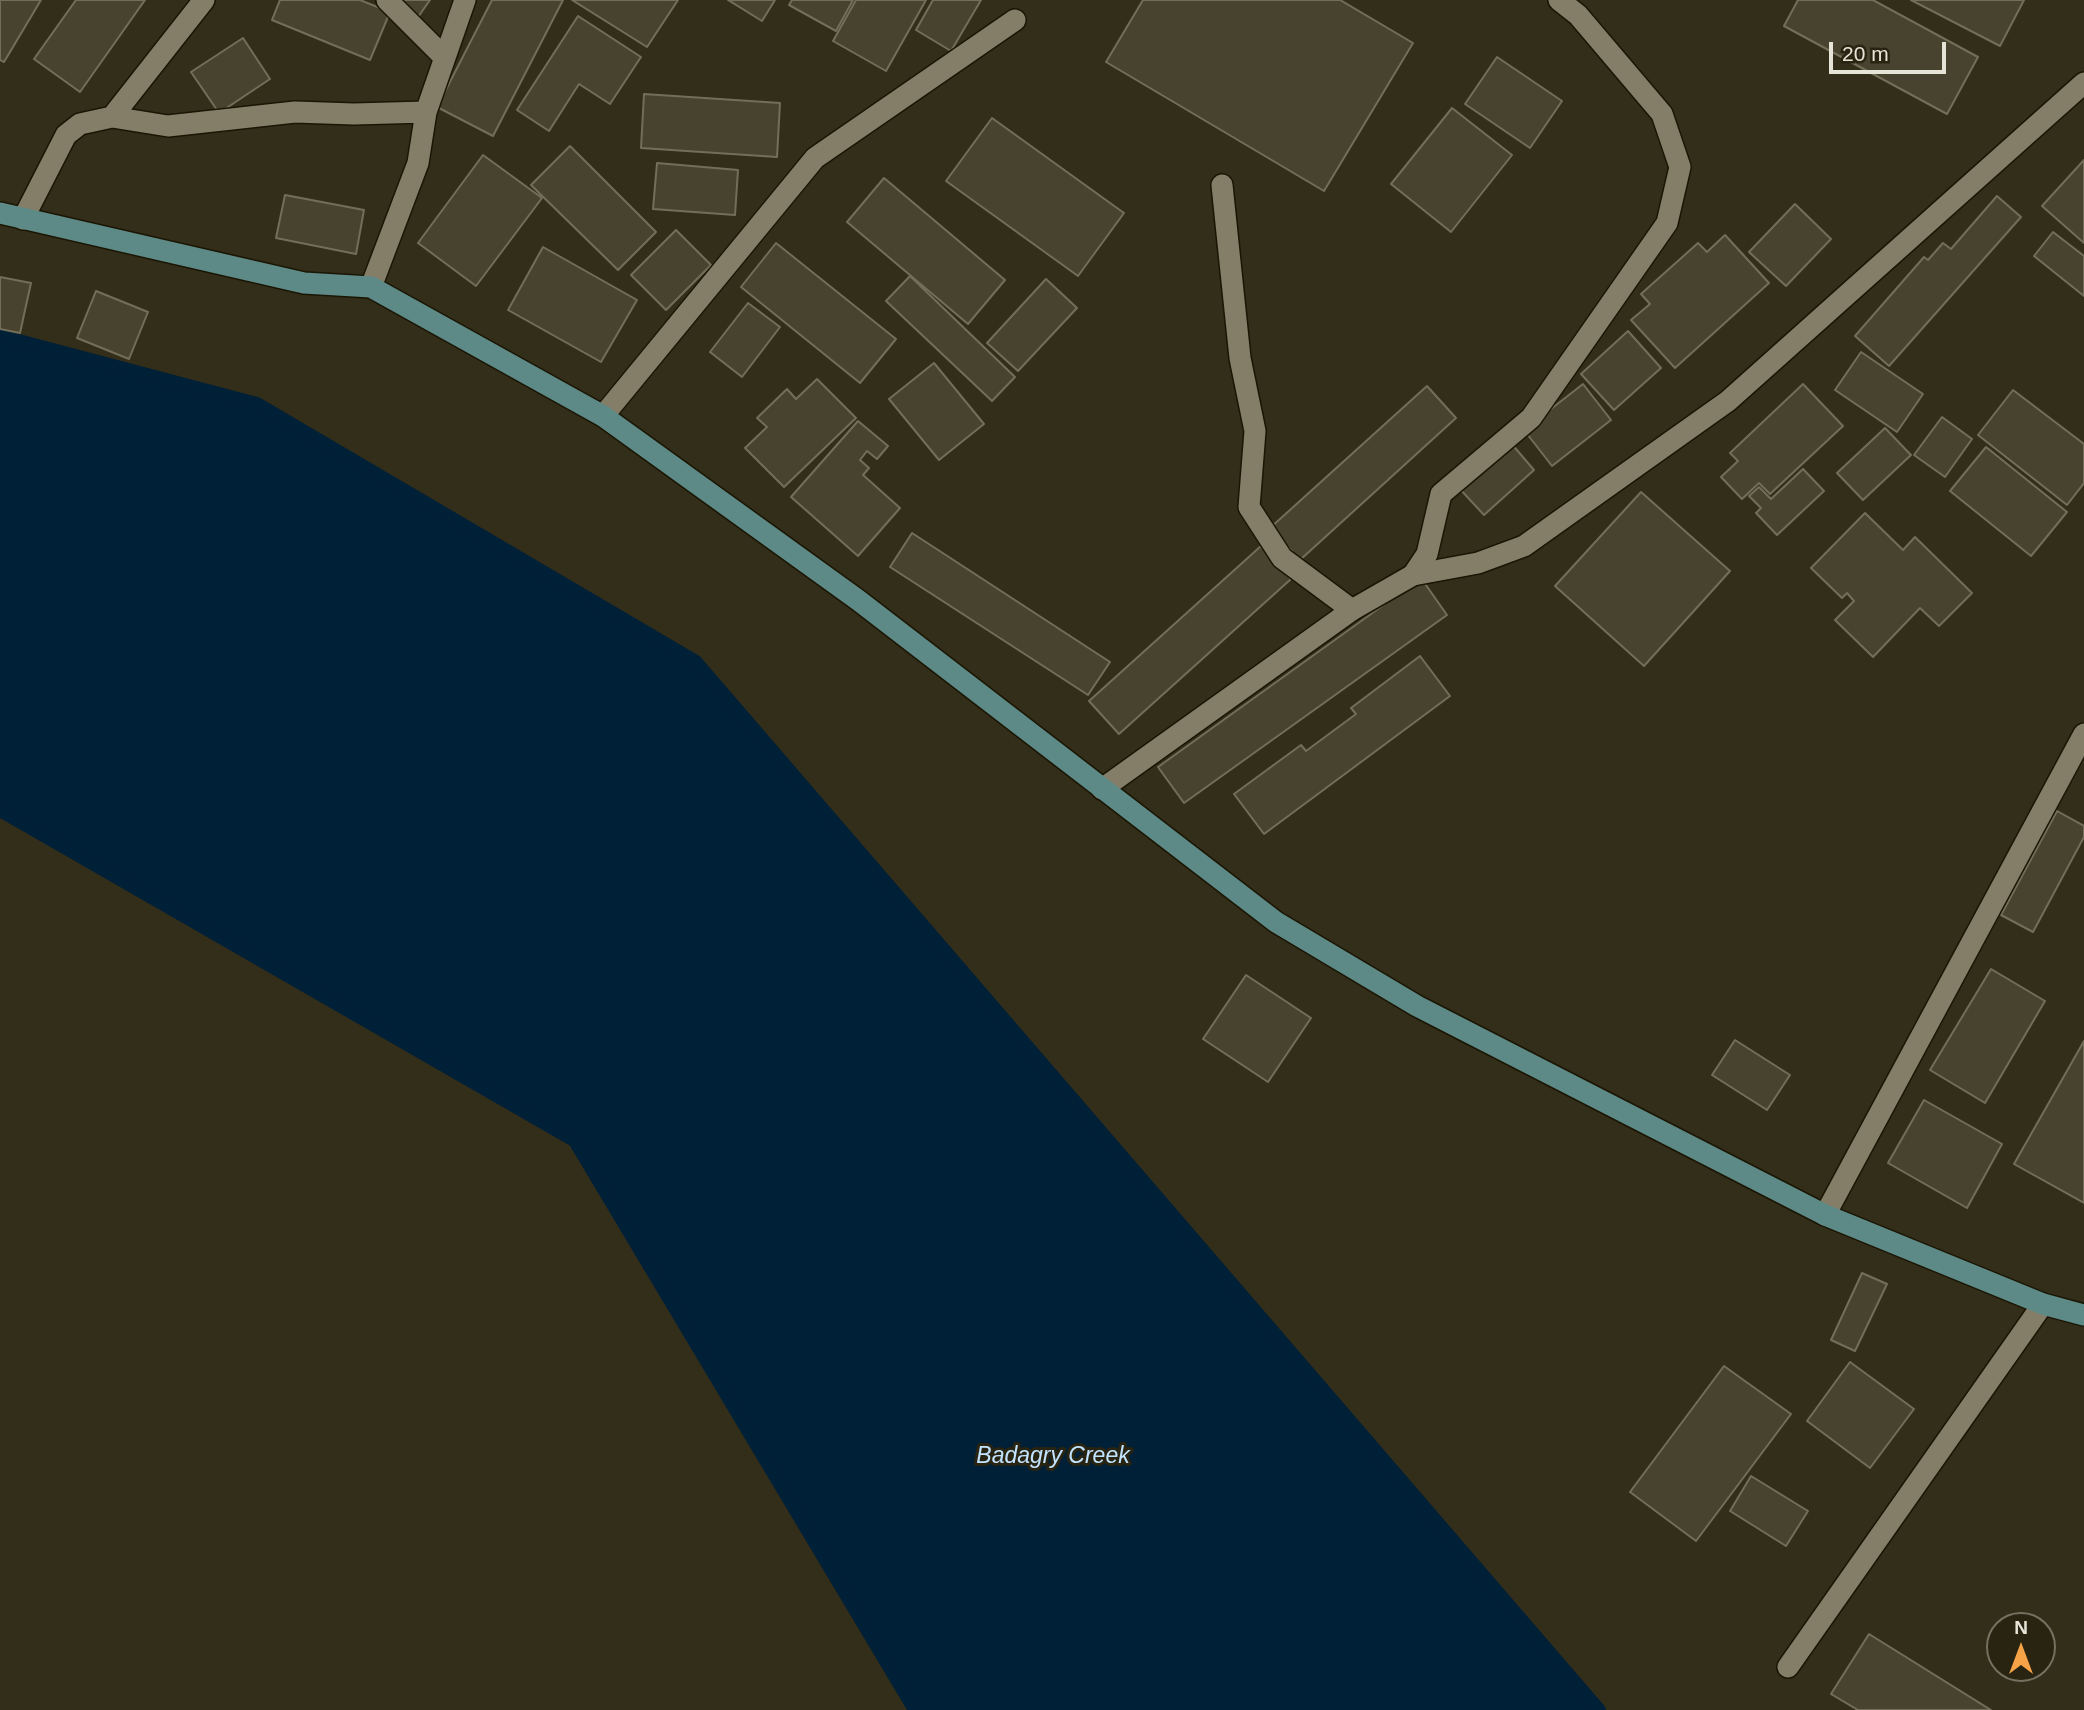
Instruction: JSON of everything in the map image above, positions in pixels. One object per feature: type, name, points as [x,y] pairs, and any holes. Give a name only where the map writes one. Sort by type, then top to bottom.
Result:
[{"type":"street","points":[[112,117],[204,0]]},
{"type":"street","points":[[387,0],[444,57]]},
{"type":"street","points":[[371,287],[418,163],[426,112],[465,0]]},
{"type":"street","points":[[1413,575],[1427,554],[1441,494],[1531,418],[1667,223],[1680,167],[1662,114],[1578,15],[1559,0]]},
{"type":"street","points":[[603,416],[815,158],[1015,20]]},
{"type":"street","points":[[1102,789],[1352,610],[1413,575],[1478,563],[1524,546],[1728,401],[2084,83]]},
{"type":"street","points":[[23,219],[66,135],[80,124],[112,117],[168,126],[295,112],[426,112]]},
{"type":"street","points":[[1222,185],[1240,358],[1255,431],[1250,507],[1282,558],[1352,610]]},
{"type":"street","points":[[0,214],[304,283],[371,287],[603,416],[858,600],[1276,922],[1417,1006],[1825,1215],[2043,1304],[2084,1315]]},
{"type":"street","points":[[1825,1215],[2084,734]]},
{"type":"street","points":[[1788,1667],[2043,1304]]},
{"type":"water","name":"Badagry Creek","points":[[0,335],[257,403],[696,661],[1600,1710],[914,1710],[574,1141],[0,811]]},
{"type":"building","points":[[0,0],[41,0],[4,62],[0,60]]},
{"type":"building","points":[[76,0],[145,0],[80,92],[34,59]]},
{"type":"building","points":[[280,0],[360,0],[390,12],[370,60],[272,20]]},
{"type":"building","points":[[392,0],[430,0],[416,20]]},
{"type":"building","points":[[492,0],[563,0],[493,136],[437,107]]},
{"type":"building","points":[[572,0],[678,0],[647,47]]},
{"type":"building","points":[[728,0],[775,0],[762,21]]},
{"type":"building","points":[[792,0],[853,0],[836,31],[789,5]]},
{"type":"building","points":[[856,0],[926,0],[886,71],[833,41]]},
{"type":"building","points":[[933,0],[981,0],[951,51],[916,30]]},
{"type":"building","points":[[1143,0],[1340,0],[1413,43],[1324,191],[1106,62]]},
{"type":"building","points":[[1798,0],[1873,0],[1978,57],[1947,114],[1784,26]]},
{"type":"building","points":[[1911,0],[2024,0],[2000,46]]},
{"type":"building","points":[[578,16],[641,57],[610,104],[579,84],[549,131],[517,110]]},
{"type":"building","points":[[243,38],[270,79],[219,113],[191,72]]},
{"type":"building","points":[[1497,57],[1562,101],[1530,148],[1465,104]]},
{"type":"building","points":[[644,94],[780,103],[777,157],[641,148]]},
{"type":"building","points":[[1452,108],[1512,155],[1451,232],[1391,184]]},
{"type":"building","points":[[992,118],[1124,213],[1078,276],[946,181]]},
{"type":"building","points":[[570,146],[656,232],[618,270],[531,185]]},
{"type":"building","points":[[483,155],[542,198],[476,286],[418,243]]},
{"type":"building","points":[[2084,160],[2084,243],[2042,206]]},
{"type":"building","points":[[657,163],[738,170],[735,215],[653,209]]},
{"type":"building","points":[[884,178],[1005,280],[968,324],[847,222]]},
{"type":"building","points":[[285,195],[364,210],[356,254],[276,238]]},
{"type":"building","points":[[1997,196],[2021,217],[1889,366],[1855,336],[1924,257],[1928,260],[1943,243],[1951,249]]},
{"type":"building","points":[[1795,204],[1831,239],[1786,286],[1749,252]]},
{"type":"building","points":[[676,230],[711,265],[666,310],[631,275]]},
{"type":"building","points":[[2053,232],[2084,256],[2084,296],[2034,256]]},
{"type":"building","points":[[1725,235],[1769,283],[1675,368],[1631,320],[1650,304],[1641,294],[1698,243],[1707,252]]},
{"type":"building","points":[[776,243],[896,339],[860,383],[741,287]]},
{"type":"building","points":[[543,247],[637,300],[601,362],[508,310]]},
{"type":"building","points":[[910,276],[1015,377],[992,401],[886,301]]},
{"type":"building","points":[[0,277],[31,283],[20,333],[0,329]]},
{"type":"building","points":[[1046,279],[1077,308],[1018,371],[987,343]]},
{"type":"building","points":[[96,291],[148,312],[129,359],[77,338]]},
{"type":"building","points":[[748,303],[780,327],[742,377],[710,352]]},
{"type":"building","points":[[1628,331],[1661,368],[1614,410],[1581,374]]},
{"type":"building","points":[[1861,352],[1923,394],[1897,432],[1835,390]]},
{"type":"building","points":[[934,363],[984,424],[939,460],[889,399]]},
{"type":"building","points":[[817,379],[856,418],[784,487],[745,448],[767,427],[757,418],[787,389],[796,399]]},
{"type":"building","points":[[1583,384],[1611,420],[1552,466],[1524,430]]},
{"type":"building","points":[[1803,384],[1843,426],[1770,494],[1759,483],[1742,499],[1721,477],[1738,461],[1730,453]]},
{"type":"building","points":[[1427,386],[1456,418],[1300,560],[1270,528]]},
{"type":"building","points":[[2013,390],[2084,444],[2084,483],[2067,505],[1978,435]]},
{"type":"building","points":[[1942,417],[1972,439],[1945,477],[1914,455]]},
{"type":"building","points":[[858,421],[888,446],[877,459],[867,451],[860,460],[869,468],[863,475],[900,508],[858,556],[791,497]]},
{"type":"building","points":[[1885,428],[1911,455],[1863,500],[1837,473]]},
{"type":"building","points":[[1510,442],[1534,470],[1484,515],[1459,488]]},
{"type":"building","points":[[1986,447],[2067,512],[2031,556],[1950,491]]},
{"type":"building","points":[[1803,469],[1824,491],[1777,535],[1756,513],[1761,508],[1749,496],[1759,487],[1771,499]]},
{"type":"building","points":[[1641,492],[1730,571],[1644,666],[1555,586]]},
{"type":"building","points":[[1865,513],[1903,550],[1915,537],[1972,593],[1939,626],[1920,608],[1873,657],[1835,620],[1854,601],[1847,593],[1842,598],[1811,568]]},
{"type":"building","points":[[912,533],[1110,662],[1088,695],[890,567]]},
{"type":"building","points":[[1261,546],[1291,579],[1119,734],[1089,701]]},
{"type":"building","points":[[1421,578],[1447,615],[1184,803],[1158,767]]},
{"type":"building","points":[[1420,656],[1450,696],[1264,834],[1234,794],[1301,745],[1306,751],[1356,714],[1351,708]]},
{"type":"building","points":[[2057,811],[2084,826],[2084,837],[2033,932],[2001,915]]},
{"type":"building","points":[[1991,969],[2045,1001],[1985,1103],[1930,1070]]},
{"type":"building","points":[[1246,975],[1311,1018],[1268,1082],[1203,1039]]},
{"type":"building","points":[[1735,1040],[1790,1075],[1767,1110],[1712,1075]]},
{"type":"building","points":[[2084,1041],[2084,1203],[2014,1164]]},
{"type":"building","points":[[1924,1100],[2002,1144],[1967,1208],[1888,1163]]},
{"type":"building","points":[[1862,1273],[1887,1284],[1855,1351],[1831,1340]]},
{"type":"building","points":[[1850,1362],[1914,1409],[1870,1468],[1807,1421]]},
{"type":"building","points":[[1724,1366],[1791,1414],[1696,1541],[1630,1492]]},
{"type":"building","points":[[1751,1476],[1808,1511],[1786,1546],[1730,1511]]},
{"type":"building","points":[[1869,1634],[1991,1710],[1858,1710],[1831,1694]]},
{"type":"waterway","points":[[0,335],[257,403],[696,661],[1600,1710]]},
{"type":"waterway","points":[[0,811],[574,1141],[914,1710]]}]
